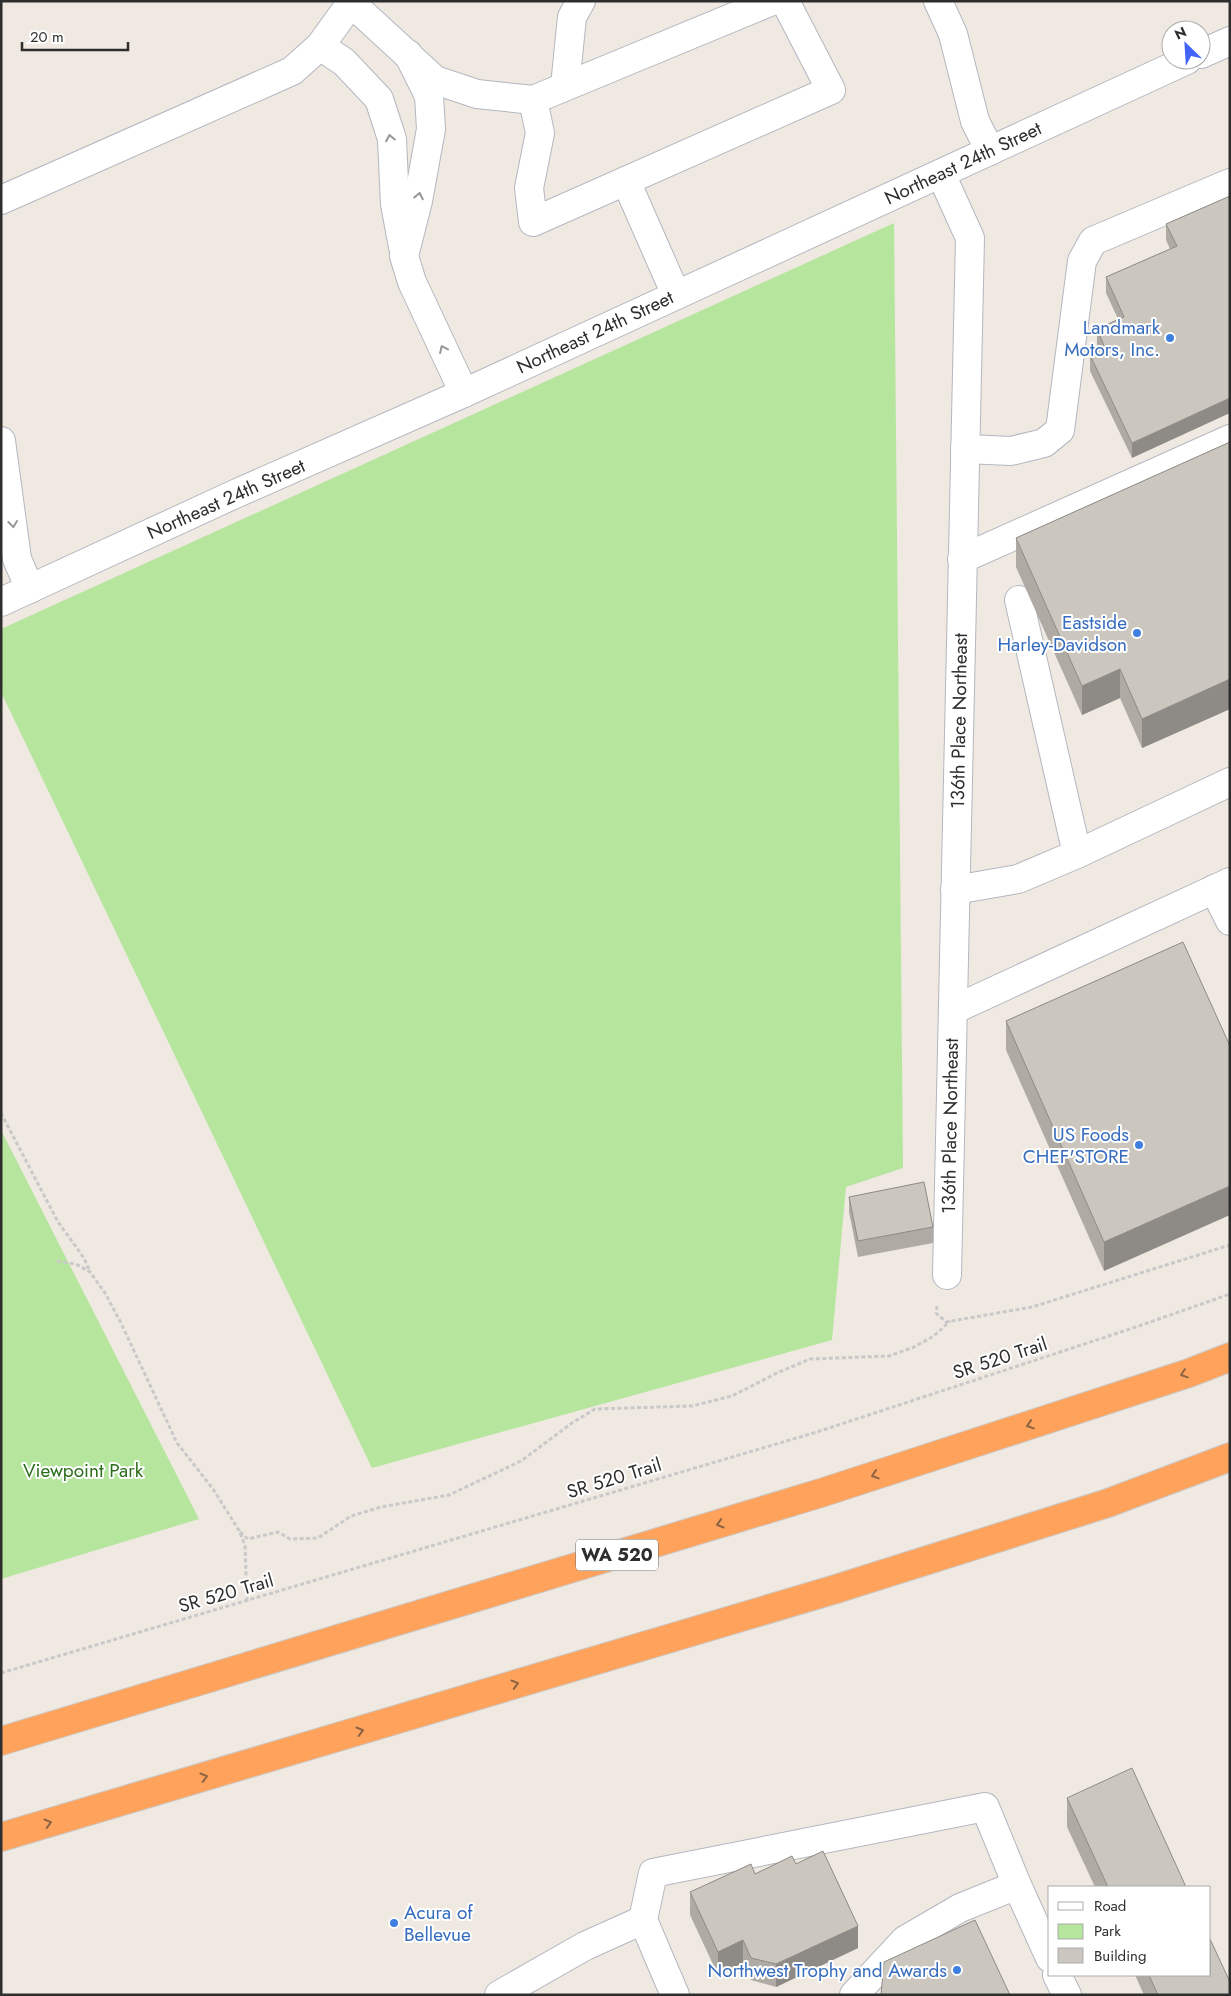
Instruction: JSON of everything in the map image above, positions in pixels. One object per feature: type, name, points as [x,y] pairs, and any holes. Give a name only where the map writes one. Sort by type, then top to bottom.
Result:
[{"type":"highway","name":"WA 520","points":[[1,1741],[824,1492],[1189,1373],[1230,1357]]},
{"type":"highway","points":[[1,1837],[836,1590],[1108,1503],[1230,1457]]},
{"type":"street","points":[[565,86],[572,18],[581,1]]},
{"type":"street","points":[[1,200],[292,71],[320,46],[350,2],[435,80],[477,94],[533,100],[772,1]]},
{"type":"street","points":[[533,100],[540,133],[529,188],[533,222],[831,90],[785,1]]},
{"type":"street","points":[[938,1],[953,34],[975,121],[990,151]]},
{"type":"street","points":[[1211,50],[1230,41]]},
{"type":"street","points":[[320,46],[344,62],[379,99],[392,139],[395,204],[404,256],[412,282],[464,393]]},
{"type":"street","points":[[404,256],[418,201],[431,129],[429,96],[408,54]]},
{"type":"street","name":"Northeast 24th Street","points":[[1,602],[235,494],[464,393],[1165,70]]},
{"type":"street","points":[[431,129],[453,101],[477,94]]},
{"type":"street","name":"136th Place Northeast","points":[[941,174],[970,238],[947,1274]]},
{"type":"street","points":[[626,181],[676,295]]},
{"type":"street","points":[[965,449],[1011,451],[1044,443],[1060,430],[1082,261],[1093,241],[1230,184]]},
{"type":"street","points":[[962,559],[1230,439]]},
{"type":"street","points":[[1,441],[17,559],[30,589]]},
{"type":"street","points":[[1019,600],[1078,854]]},
{"type":"street","points":[[955,890],[1018,879],[1078,854],[1230,782]]},
{"type":"street","points":[[953,1010],[1222,885],[1230,921]]},
{"type":"street","points":[[675,1995],[643,1920],[653,1873],[985,1807],[1048,1954]]},
{"type":"street","points":[[854,1995],[905,1940],[960,1908],[1017,1885]]},
{"type":"street","points":[[513,1992],[585,1946],[643,1920]]},
{"type":"street","points":[[1058,1976],[1066,1995]]},
{"type":"path","points":[[1,1113],[58,1222],[84,1258],[90,1272],[105,1293],[177,1443],[213,1489],[240,1532],[245,1546],[247,1601]]},
{"type":"path","points":[[947,1274],[938,1292],[936,1313],[946,1322],[1032,1307],[1230,1245]]},
{"type":"path","points":[[56,1261],[76,1264],[90,1272]]},
{"type":"path","name":"SR 520 Trail","points":[[1,1673],[817,1432],[1136,1328],[1230,1294]]},
{"type":"path","points":[[240,1532],[248,1539],[278,1532],[290,1539],[318,1538],[351,1516],[381,1507],[449,1495],[521,1461],[572,1423],[595,1409],[692,1406],[732,1396],[779,1372],[810,1359],[889,1356],[914,1347],[934,1336],[950,1321]]},
{"type":"green space","points":[[894,223],[903,1168],[846,1187],[832,1340],[372,1468],[1,692],[1,629]]},
{"type":"green space","name":"Viewpoint Park","points":[[1,1130],[199,1519],[1,1579]]},
{"type":"building","name":"Landmark Motors, Inc.","points":[[1230,196],[1230,398],[1132,443],[1090,355],[1105,348],[1097,329],[1124,317],[1106,277],[1177,246],[1166,224]]},
{"type":"building","name":"Eastside Harley-Davidson","points":[[1230,442],[1230,679],[1142,719],[1120,669],[1082,686],[1016,538]]},
{"type":"building","name":"US Foods CHEF'STORE","points":[[1183,942],[1230,1046],[1230,1186],[1104,1242],[1006,1021]]},
{"type":"building","points":[[924,1182],[933,1227],[858,1241],[849,1197]]},
{"type":"building","points":[[1132,1768],[1186,1886],[1108,1886],[1067,1798]]},
{"type":"building","points":[[823,1851],[858,1926],[776,1964],[751,1958],[743,1940],[718,1952],[690,1892],[751,1864],[755,1874],[792,1856],[796,1864]]},
{"type":"building","points":[[975,1920],[1010,1995],[881,1995],[884,1962]]},
{"type":"building","points":[[1211,1941],[1230,1982],[1230,1995],[1158,1995],[1149,1976],[1211,1976]]},
{"type":"place","name":"Landmark Motors, Inc.","points":[[1170,338]]},
{"type":"place","name":"Eastside Harley-Davidson","points":[[1137,633]]},
{"type":"place","name":"US Foods CHEF'STORE","points":[[1139,1145]]},
{"type":"place","name":"Acura of Bellevue","points":[[394,1923]]},
{"type":"place","name":"Northwest Trophy and Awards","points":[[957,1970]]}]
